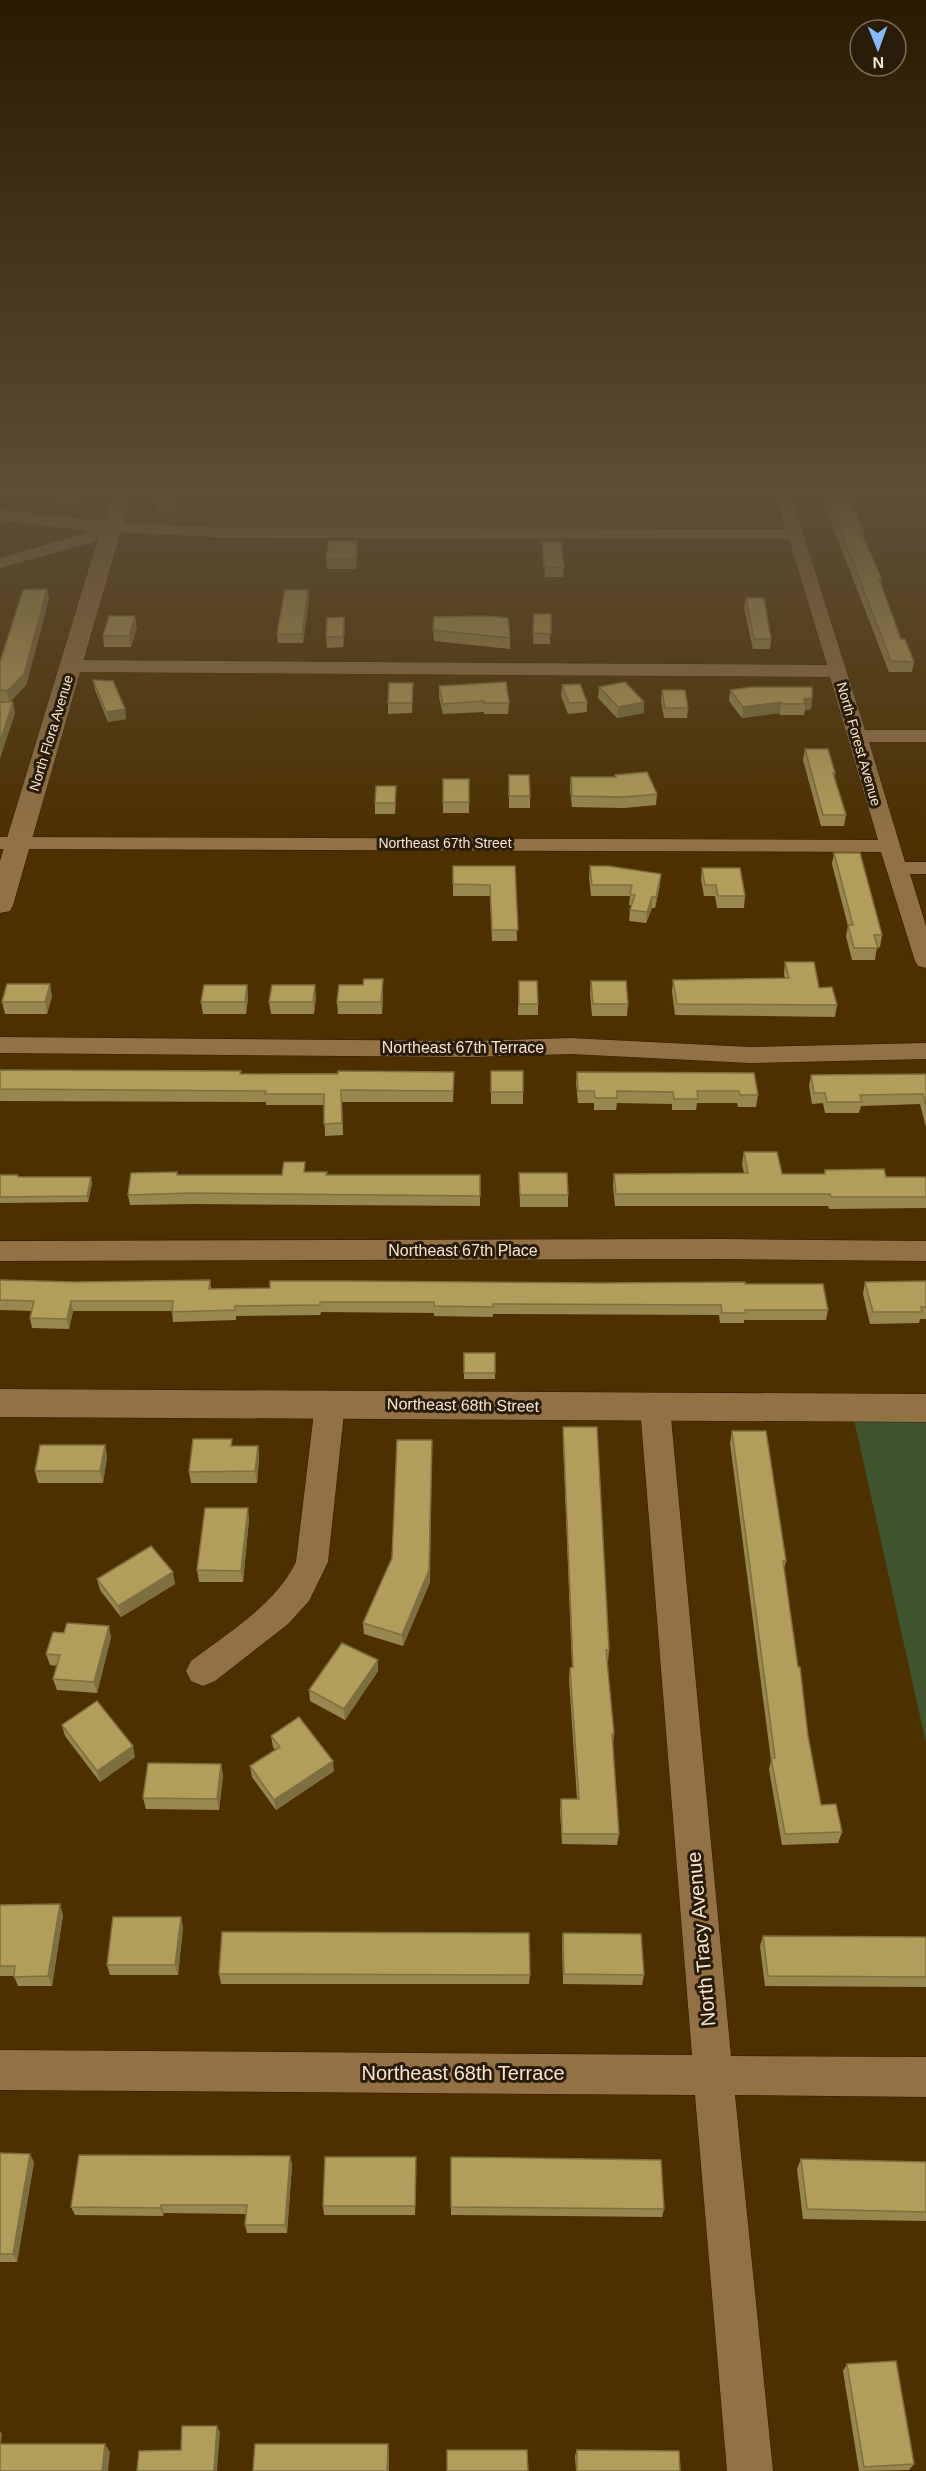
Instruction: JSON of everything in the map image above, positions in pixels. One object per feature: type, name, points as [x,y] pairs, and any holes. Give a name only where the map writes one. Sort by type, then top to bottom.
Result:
[{"type":"street","name":"North Flora Avenue","points":[[0,905],[9,843],[71,666],[88,607]]},
{"type":"street","name":"North Forest Avenue","points":[[818,607],[889,846],[926,961]]},
{"type":"street","points":[[71,666],[838,671]]},
{"type":"street","points":[[857,736],[926,736]]},
{"type":"street","name":"Northeast 67th Street","points":[[9,843],[889,846]]},
{"type":"street","points":[[896,868],[926,868]]},
{"type":"street","name":"Northeast 67th Terrace","points":[[0,1045],[472,1049],[570,1046],[750,1055],[926,1051]]},
{"type":"street","name":"Northeast 67th Place","points":[[0,1251],[926,1251]]},
{"type":"street","name":"Northeast 68th Street","points":[[0,1403],[926,1408]]},
{"type":"street","points":[[203,1671],[276,1614],[298,1591],[308,1572],[312,1562],[330,1404]]},
{"type":"street","name":"North Tracy Avenue","points":[[656,1407],[713,2075],[750,2471]]},
{"type":"street","name":"Northeast 68th Terrace","points":[[0,2070],[926,2077]]},
{"type":"green space","points":[[926,1419],[926,1743],[854,1420]]},
{"type":"building","points":[[17,607],[42,607],[24,674],[7,691],[0,690],[0,662]]},
{"type":"building","points":[[282,607],[306,607],[302,634],[277,634]]},
{"type":"building","points":[[748,607],[766,607],[771,639],[754,639]]},
{"type":"building","points":[[870,607],[889,607],[901,639],[905,639],[914,662],[891,661]]},
{"type":"building","points":[[534,614],[551,614],[551,634],[533,633]]},
{"type":"building","points":[[109,616],[135,616],[129,636],[103,636]]},
{"type":"building","points":[[344,617],[343,637],[326,637],[327,618]]},
{"type":"building","points":[[434,617],[508,618],[510,638],[433,630]]},
{"type":"building","points":[[93,680],[113,681],[125,709],[106,712]]},
{"type":"building","points":[[506,682],[509,703],[484,703],[484,701],[443,704],[439,686]]},
{"type":"building","points":[[625,682],[644,702],[618,707],[599,687]]},
{"type":"building","points":[[389,683],[413,683],[412,703],[388,703]]},
{"type":"building","points":[[580,684],[587,702],[569,703],[562,685]]},
{"type":"building","points":[[752,687],[812,687],[812,698],[804,699],[805,704],[782,704],[781,702],[743,707],[730,690]]},
{"type":"building","points":[[662,690],[685,690],[688,708],[665,708]]},
{"type":"building","points":[[0,702],[13,702],[0,741]]},
{"type":"building","points":[[805,749],[828,749],[846,815],[823,815]]},
{"type":"building","points":[[647,772],[657,794],[624,797],[572,796],[571,777],[616,777],[615,775]]},
{"type":"building","points":[[509,775],[529,775],[530,796],[509,796]]},
{"type":"building","points":[[443,779],[469,779],[469,802],[443,802]]},
{"type":"building","points":[[376,786],[396,786],[395,803],[375,803]]},
{"type":"building","points":[[834,853],[860,853],[882,935],[874,935],[878,948],[854,948],[848,925],[853,925]]},
{"type":"building","points":[[453,866],[515,866],[518,930],[492,930],[490,885],[453,884]]},
{"type":"building","points":[[590,866],[608,866],[661,874],[656,897],[652,897],[647,912],[630,910],[635,895],[630,894],[632,885],[592,885]]},
{"type":"building","points":[[702,868],[740,868],[745,896],[718,896],[716,885],[705,885]]},
{"type":"building","points":[[785,962],[814,962],[819,988],[832,987],[837,1005],[677,1004],[673,980],[789,978]]},
{"type":"building","points":[[364,979],[383,979],[381,1002],[337,1002],[339,985],[363,985]]},
{"type":"building","points":[[519,981],[537,981],[538,1004],[519,1004]]},
{"type":"building","points":[[591,981],[626,981],[628,1004],[593,1004]]},
{"type":"building","points":[[7,984],[50,984],[45,1002],[2,1002]]},
{"type":"building","points":[[204,985],[247,985],[245,1002],[201,1002]]},
{"type":"building","points":[[272,985],[315,985],[313,1002],[269,1002]]},
{"type":"building","points":[[0,1070],[241,1071],[240,1074],[338,1074],[338,1071],[454,1072],[453,1091],[341,1090],[342,1123],[324,1124],[324,1094],[265,1094],[266,1091],[0,1089]]},
{"type":"building","points":[[491,1071],[523,1071],[523,1092],[491,1092]]},
{"type":"building","points":[[577,1072],[754,1073],[758,1095],[740,1095],[739,1091],[697,1091],[698,1099],[674,1099],[673,1092],[617,1091],[617,1098],[595,1098],[594,1091],[578,1091]]},
{"type":"building","points":[[926,1074],[926,1106],[923,1094],[860,1095],[862,1102],[827,1102],[825,1093],[814,1093],[811,1075]]},
{"type":"building","points":[[744,1152],[777,1152],[782,1174],[825,1174],[825,1170],[884,1169],[886,1177],[926,1177],[926,1197],[831,1197],[830,1194],[616,1194],[614,1174],[748,1173]]},
{"type":"building","points":[[284,1162],[305,1162],[304,1172],[327,1172],[326,1175],[480,1175],[480,1196],[191,1193],[128,1195],[131,1173],[282,1175]]},
{"type":"building","points":[[519,1173],[567,1173],[568,1195],[520,1195]]},
{"type":"building","points":[[0,1175],[91,1177],[87,1196],[0,1197]]},
{"type":"building","points":[[0,1280],[76,1282],[210,1280],[209,1289],[270,1288],[270,1281],[823,1284],[828,1310],[745,1310],[746,1313],[722,1313],[721,1305],[493,1304],[493,1307],[434,1306],[434,1302],[320,1302],[320,1305],[235,1306],[235,1310],[172,1312],[173,1301],[71,1301],[67,1319],[30,1318],[34,1301],[0,1300]]},
{"type":"building","points":[[926,1281],[926,1307],[921,1307],[922,1312],[873,1312],[865,1282]]},
{"type":"building","points":[[464,1353],[495,1353],[495,1373],[464,1373]]},
{"type":"building","points":[[563,1427],[597,1427],[609,1650],[606,1650],[614,1734],[612,1734],[619,1834],[562,1834],[561,1799],[579,1799],[570,1668],[573,1667]]},
{"type":"building","points":[[732,1431],[766,1431],[786,1561],[783,1561],[798,1667],[800,1667],[808,1736],[821,1805],[836,1804],[842,1832],[785,1834],[771,1758],[775,1758]]},
{"type":"building","points":[[193,1439],[232,1439],[231,1446],[258,1446],[255,1471],[189,1472]]},
{"type":"building","points":[[397,1440],[432,1440],[429,1570],[402,1635],[363,1623],[392,1558]]},
{"type":"building","points":[[40,1445],[105,1445],[100,1471],[35,1471]]},
{"type":"building","points":[[205,1508],[248,1508],[241,1571],[197,1570]]},
{"type":"building","points":[[151,1546],[173,1572],[118,1606],[97,1579]]},
{"type":"building","points":[[67,1623],[109,1626],[94,1682],[53,1679],[60,1655],[46,1654],[53,1632],[64,1633]]},
{"type":"building","points":[[342,1643],[378,1660],[344,1709],[309,1690]]},
{"type":"building","points":[[97,1701],[133,1746],[97,1771],[62,1725]]},
{"type":"building","points":[[299,1717],[333,1761],[274,1800],[250,1766],[280,1747],[271,1736]]},
{"type":"building","points":[[148,1763],[221,1764],[217,1799],[143,1798]]},
{"type":"building","points":[[60,1904],[48,1976],[14,1977],[15,1966],[0,1966],[0,1905]]},
{"type":"building","points":[[113,1917],[181,1917],[175,1965],[107,1965]]},
{"type":"building","points":[[222,1932],[529,1933],[530,1975],[219,1974]]},
{"type":"building","points":[[563,1933],[641,1934],[644,1975],[564,1974]]},
{"type":"building","points":[[763,1936],[926,1937],[926,1977],[768,1976]]},
{"type":"building","points":[[0,2153],[30,2154],[13,2254],[0,2254]]},
{"type":"building","points":[[79,2155],[290,2156],[285,2225],[245,2225],[247,2205],[161,2205],[160,2208],[71,2207]]},
{"type":"building","points":[[325,2157],[416,2157],[415,2206],[323,2206]]},
{"type":"building","points":[[451,2157],[661,2160],[664,2209],[451,2207]]},
{"type":"building","points":[[801,2159],[926,2162],[926,2212],[807,2209]]},
{"type":"building","points":[[896,2361],[914,2464],[864,2467],[847,2364]]},
{"type":"building","points":[[182,2426],[217,2426],[214,2471],[137,2471],[139,2451],[181,2450]]},
{"type":"building","points":[[0,2444],[105,2444],[102,2471],[0,2471]]},
{"type":"building","points":[[255,2444],[388,2444],[387,2471],[253,2471]]},
{"type":"building","points":[[447,2450],[527,2450],[528,2471],[447,2471]]},
{"type":"building","points":[[577,2450],[679,2451],[680,2471],[577,2471]]}]
